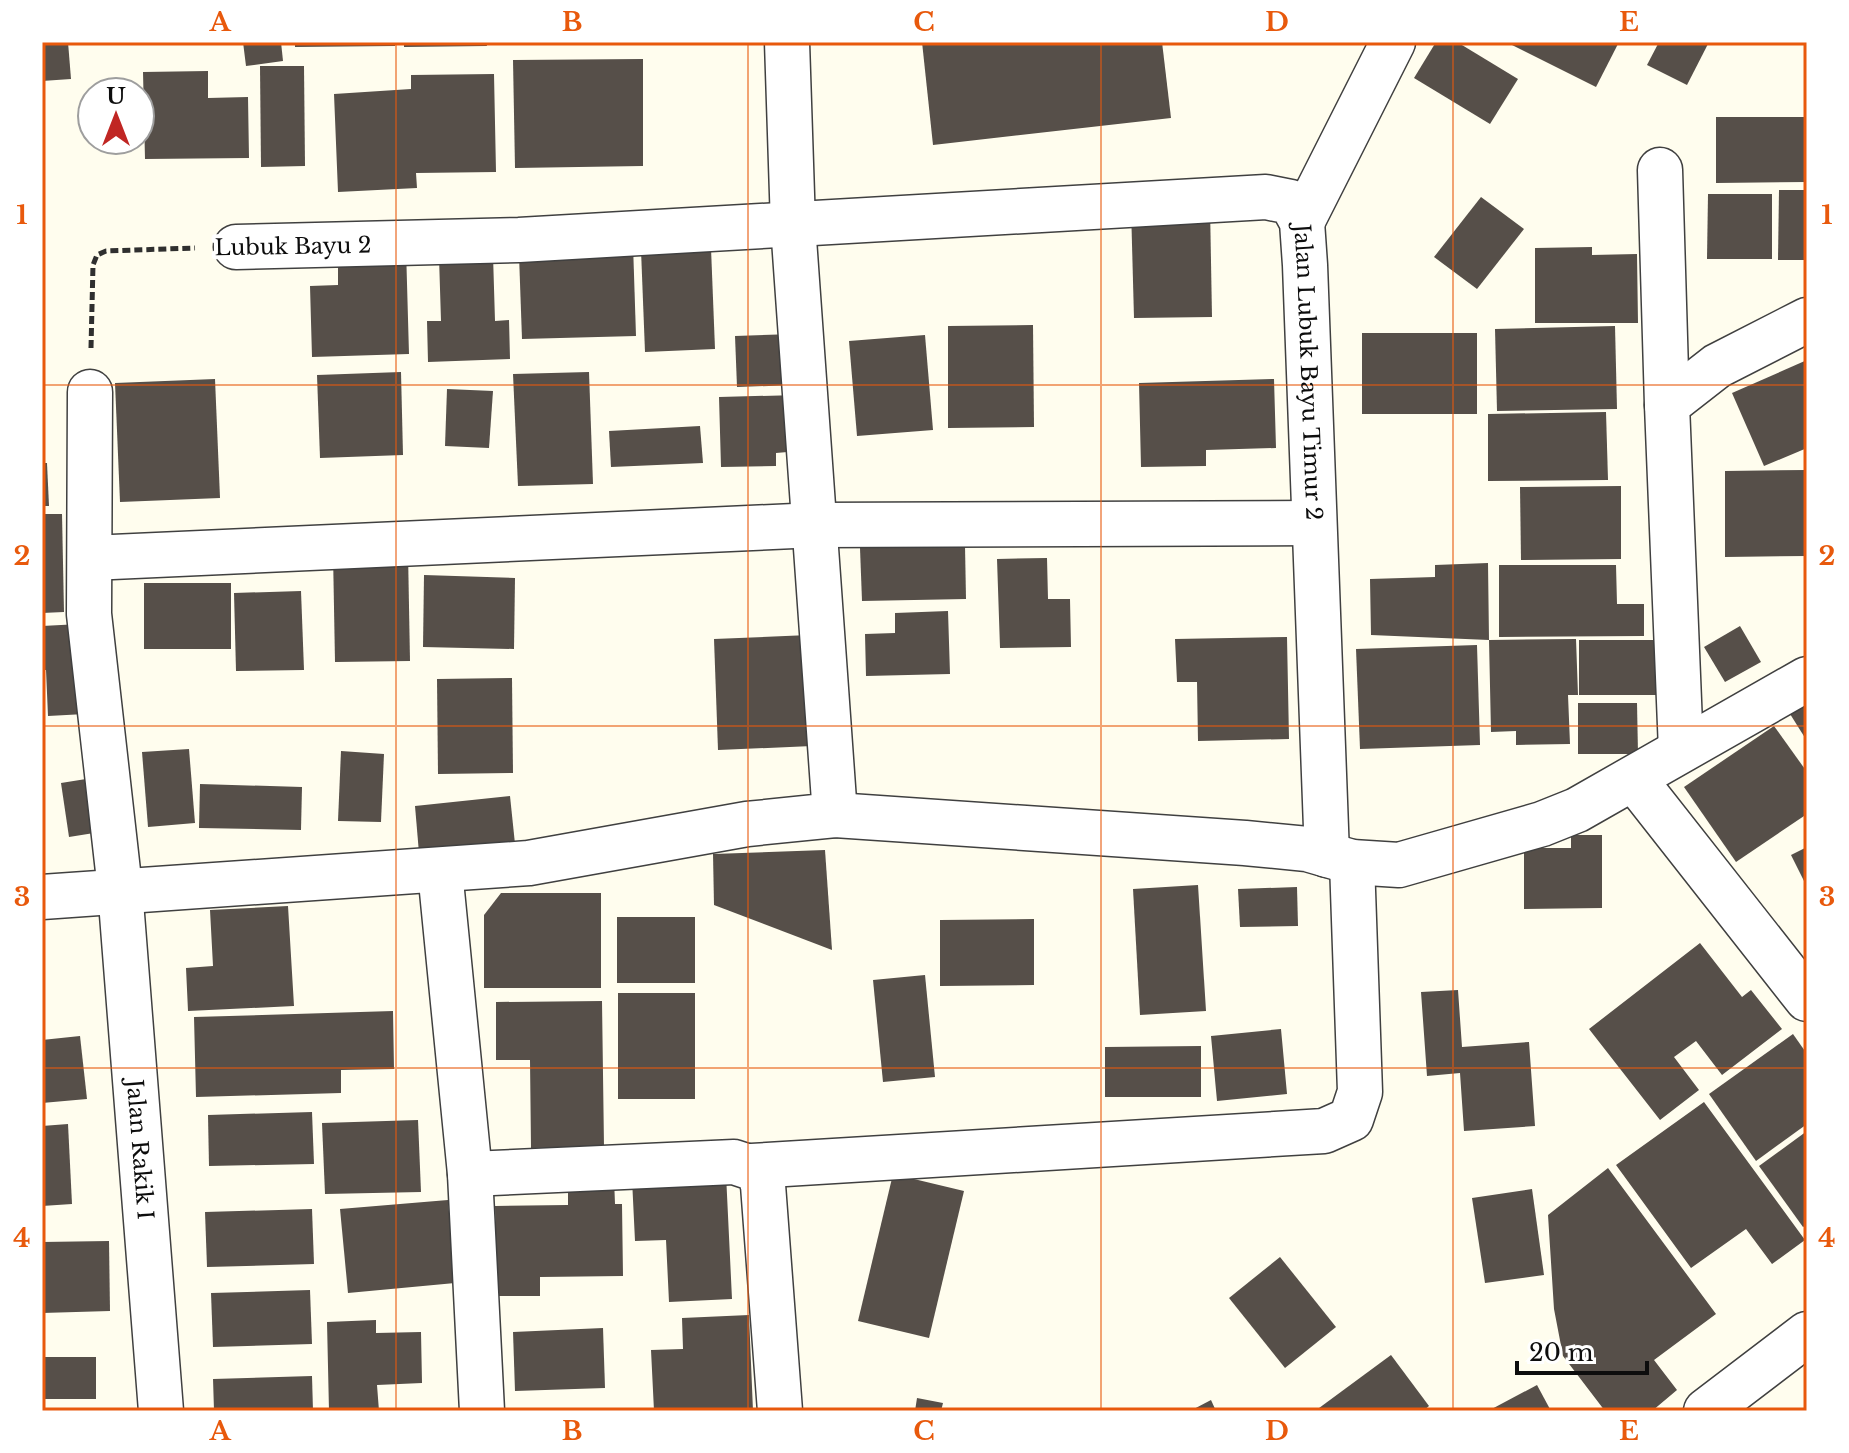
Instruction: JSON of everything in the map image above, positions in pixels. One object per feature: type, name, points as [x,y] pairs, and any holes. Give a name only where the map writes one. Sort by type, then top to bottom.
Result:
[{"type":"street","points":[[787,42],[793,225],[835,815]]},
{"type":"street","points":[[1302,222],[1393,42]]},
{"type":"street","points":[[1660,170],[1681,750]]},
{"type":"street","name":"Jalan Lubuk Bayu Timur 2","points":[[470,1174],[734,1162],[752,1166],[1324,1131],[1351,1119],[1360,1092],[1313,523],[1302,222],[1291,202],[1266,197],[793,225]]},
{"type":"street","name":"Lubuk Bayu 2","points":[[236,247],[519,240],[793,225]]},
{"type":"street","points":[[1667,405],[1717,366],[1807,320]]},
{"type":"street","points":[[90,392],[90,558],[816,525],[1313,523]]},
{"type":"street","name":"Jalan Rakik I","points":[[90,558],[89,614],[120,889],[161,1411]]},
{"type":"street","points":[[42,897],[120,889],[529,863],[732,826],[835,815],[1245,843],[1399,865],[1422,861],[1542,824],[1634,779],[1807,679]]},
{"type":"street","points":[[1634,779],[1807,999]]},
{"type":"street","points":[[440,871],[470,1174],[482,1411]]},
{"type":"street","points":[[752,1166],[761,1176],[763,1185],[780,1411]]},
{"type":"street","points":[[1706,1411],[1807,1334]]},
{"type":"path","name":"Lubuk Bayu 2","points":[[90,392],[93,265],[97,255],[106,251],[236,247]]},
{"type":"building","points":[[42,42],[68,42],[71,79],[42,81]]},
{"type":"building","points":[[243,42],[281,42],[283,61],[246,66]]},
{"type":"building","points":[[295,42],[395,42],[395,46],[295,47]]},
{"type":"building","points":[[404,42],[486,42],[487,46],[404,47]]},
{"type":"building","points":[[922,42],[1162,42],[1171,118],[933,145]]},
{"type":"building","points":[[1436,42],[1457,42],[1518,79],[1490,124],[1414,78]]},
{"type":"building","points":[[1506,42],[1619,42],[1596,87]]},
{"type":"building","points":[[1659,42],[1709,42],[1687,85],[1647,65]]},
{"type":"building","points":[[643,59],[643,166],[515,168],[513,60]]},
{"type":"building","points":[[260,66],[304,66],[305,166],[261,167]]},
{"type":"building","points":[[208,71],[208,98],[248,97],[249,158],[145,159],[145,156],[156,156],[156,76],[143,76],[143,72]]},
{"type":"building","points":[[494,74],[496,172],[416,173],[417,188],[338,192],[334,94],[411,89],[411,75]]},
{"type":"building","points":[[1716,117],[1807,117],[1807,182],[1716,183]]},
{"type":"building","points":[[1779,190],[1807,190],[1807,260],[1778,260]]},
{"type":"building","points":[[1708,194],[1772,194],[1772,259],[1707,259]]},
{"type":"building","points":[[1481,197],[1524,229],[1477,289],[1434,257]]},
{"type":"building","points":[[1210,206],[1212,317],[1134,318],[1131,207]]},
{"type":"building","points":[[633,244],[636,336],[522,339],[519,255]]},
{"type":"building","points":[[1592,247],[1592,255],[1637,254],[1638,323],[1535,323],[1535,248]]},
{"type":"building","points":[[406,248],[409,354],[312,357],[310,286],[338,285],[338,250]]},
{"type":"building","points":[[711,248],[715,349],[645,352],[641,250]]},
{"type":"building","points":[[493,255],[495,321],[509,320],[510,359],[428,362],[427,321],[441,321],[439,257]]},
{"type":"building","points":[[1033,325],[1034,427],[948,428],[948,326]]},
{"type":"building","points":[[1615,326],[1617,409],[1497,411],[1495,329]]},
{"type":"building","points":[[1362,333],[1477,333],[1477,414],[1362,414]]},
{"type":"building","points":[[794,334],[796,385],[737,387],[735,336]]},
{"type":"building","points":[[925,335],[933,430],[857,436],[849,341]]},
{"type":"building","points":[[1807,360],[1807,448],[1764,466],[1732,393]]},
{"type":"building","points":[[401,372],[403,455],[320,458],[317,375]]},
{"type":"building","points":[[589,372],[593,484],[518,486],[513,374]]},
{"type":"building","points":[[215,379],[220,498],[120,502],[115,383]]},
{"type":"building","points":[[1274,379],[1276,448],[1206,450],[1206,466],[1141,467],[1139,383]]},
{"type":"building","points":[[447,389],[493,391],[489,448],[445,446]]},
{"type":"building","points":[[798,395],[799,451],[776,453],[776,466],[721,467],[719,397]]},
{"type":"building","points":[[1606,412],[1608,480],[1488,481],[1488,414]]},
{"type":"building","points":[[700,426],[703,463],[611,467],[609,431]]},
{"type":"building","points":[[42,463],[47,463],[49,506],[42,506]]},
{"type":"building","points":[[1807,470],[1807,556],[1725,557],[1725,471]]},
{"type":"building","points":[[1621,486],[1621,559],[1521,560],[1520,487]]},
{"type":"building","points":[[42,514],[62,514],[64,612],[42,613]]},
{"type":"building","points":[[965,546],[966,599],[862,601],[860,548]]},
{"type":"building","points":[[408,552],[410,661],[335,662],[333,553]]},
{"type":"building","points":[[1047,558],[1048,599],[1070,599],[1071,647],[1000,648],[997,559]]},
{"type":"building","points":[[1488,563],[1489,640],[1371,635],[1370,579],[1435,577],[1435,565]]},
{"type":"building","points":[[1499,565],[1616,565],[1617,604],[1644,604],[1644,636],[1499,637]]},
{"type":"building","points":[[424,575],[515,578],[514,649],[423,647]]},
{"type":"building","points":[[144,583],[231,583],[231,649],[144,649]]},
{"type":"building","points":[[301,591],[304,670],[236,671],[234,593]]},
{"type":"building","points":[[948,611],[950,674],[866,676],[865,634],[895,633],[895,613]]},
{"type":"building","points":[[80,624],[85,714],[48,716],[46,670],[42,670],[42,626]]},
{"type":"building","points":[[1740,626],[1761,662],[1725,682],[1704,647]]},
{"type":"building","points":[[809,635],[812,746],[718,750],[714,639]]},
{"type":"building","points":[[1287,637],[1289,739],[1198,741],[1197,682],[1177,682],[1175,639]]},
{"type":"building","points":[[1576,639],[1578,695],[1568,695],[1570,744],[1516,745],[1516,731],[1491,732],[1489,640]]},
{"type":"building","points":[[1579,640],[1667,640],[1668,695],[1579,695]]},
{"type":"building","points":[[1477,645],[1480,745],[1360,749],[1356,649]]},
{"type":"building","points":[[512,678],[513,773],[438,774],[437,679]]},
{"type":"building","points":[[1807,692],[1807,741],[1785,706]]},
{"type":"building","points":[[1578,703],[1637,703],[1638,754],[1578,754]]},
{"type":"building","points":[[1774,726],[1807,772],[1807,814],[1736,862],[1684,787]]},
{"type":"building","points":[[189,749],[195,823],[148,827],[142,752]]},
{"type":"building","points":[[341,751],[384,754],[381,822],[338,821]]},
{"type":"building","points":[[86,779],[94,833],[69,837],[61,783]]},
{"type":"building","points":[[200,784],[302,787],[301,830],[199,828]]},
{"type":"building","points":[[510,796],[515,844],[419,853],[415,806]]},
{"type":"building","points":[[1571,835],[1602,835],[1602,908],[1524,909],[1524,848],[1571,848]]},
{"type":"building","points":[[1807,847],[1807,887],[1791,855]]},
{"type":"building","points":[[825,850],[832,950],[714,905],[713,854]]},
{"type":"building","points":[[1198,885],[1206,1011],[1140,1015],[1133,889]]},
{"type":"building","points":[[1297,887],[1298,926],[1240,927],[1238,889]]},
{"type":"building","points":[[501,893],[601,893],[601,988],[484,988],[484,915]]},
{"type":"building","points":[[288,906],[294,1006],[188,1011],[186,968],[213,966],[210,910]]},
{"type":"building","points":[[617,917],[695,917],[695,983],[617,983]]},
{"type":"building","points":[[1034,919],[1034,985],[940,986],[940,920]]},
{"type":"building","points":[[1700,943],[1742,997],[1751,990],[1782,1029],[1722,1075],[1696,1041],[1674,1057],[1699,1090],[1660,1120],[1589,1029]]},
{"type":"building","points":[[925,975],[935,1077],[883,1082],[873,980]]},
{"type":"building","points":[[1458,990],[1462,1047],[1529,1042],[1535,1126],[1464,1131],[1460,1073],[1427,1076],[1421,992]]},
{"type":"building","points":[[618,993],[695,993],[695,1099],[618,1099]]},
{"type":"building","points":[[602,1001],[604,1147],[531,1148],[530,1060],[496,1060],[496,1002]]},
{"type":"building","points":[[393,1011],[394,1069],[341,1070],[341,1093],[196,1097],[194,1017]]},
{"type":"building","points":[[1281,1029],[1287,1094],[1217,1101],[1211,1036]]},
{"type":"building","points":[[1793,1034],[1807,1054],[1807,1124],[1756,1161],[1709,1094]]},
{"type":"building","points":[[80,1036],[87,1099],[42,1103],[42,1040]]},
{"type":"building","points":[[1201,1046],[1201,1097],[1105,1097],[1105,1047]]},
{"type":"building","points":[[1704,1102],[1805,1240],[1772,1264],[1746,1229],[1691,1268],[1616,1165]]},
{"type":"building","points":[[312,1112],[314,1164],[209,1166],[208,1115]]},
{"type":"building","points":[[418,1120],[421,1192],[325,1194],[322,1123]]},
{"type":"building","points":[[68,1124],[72,1204],[42,1206],[42,1126]]},
{"type":"building","points":[[1807,1131],[1807,1225],[1803,1227],[1759,1166]]},
{"type":"building","points":[[1608,1168],[1716,1314],[1654,1360],[1677,1390],[1652,1411],[1605,1411],[1563,1356],[1554,1309],[1548,1215]]},
{"type":"building","points":[[726,1174],[732,1299],[669,1302],[666,1240],[635,1241],[632,1179]]},
{"type":"building","points":[[893,1174],[964,1191],[929,1338],[858,1321]]},
{"type":"building","points":[[614,1178],[615,1204],[622,1204],[623,1276],[540,1277],[540,1296],[497,1296],[495,1206],[568,1205],[568,1179]]},
{"type":"building","points":[[1532,1189],[1544,1275],[1485,1283],[1472,1198]]},
{"type":"building","points":[[448,1200],[455,1283],[348,1293],[340,1209]]},
{"type":"building","points":[[312,1209],[314,1264],[207,1267],[205,1212]]},
{"type":"building","points":[[109,1241],[110,1311],[42,1313],[42,1242]]},
{"type":"building","points":[[1280,1257],[1336,1327],[1285,1368],[1229,1298]]},
{"type":"building","points":[[310,1290],[312,1344],[213,1347],[211,1293]]},
{"type":"building","points":[[749,1315],[753,1411],[654,1411],[651,1350],[683,1349],[682,1318]]},
{"type":"building","points":[[376,1320],[376,1333],[421,1332],[422,1383],[377,1385],[379,1411],[329,1411],[327,1322]]},
{"type":"building","points":[[603,1328],[605,1388],[515,1391],[513,1332]]},
{"type":"building","points":[[1391,1355],[1429,1406],[1423,1411],[1315,1411]]},
{"type":"building","points":[[42,1357],[96,1357],[96,1399],[42,1399]]},
{"type":"building","points":[[312,1376],[313,1411],[214,1411],[213,1379]]},
{"type":"building","points":[[1537,1385],[1551,1411],[1488,1411]]},
{"type":"building","points":[[917,1398],[943,1403],[941,1411],[915,1411]]},
{"type":"building","points":[[1211,1400],[1216,1411],[1190,1411]]}]
